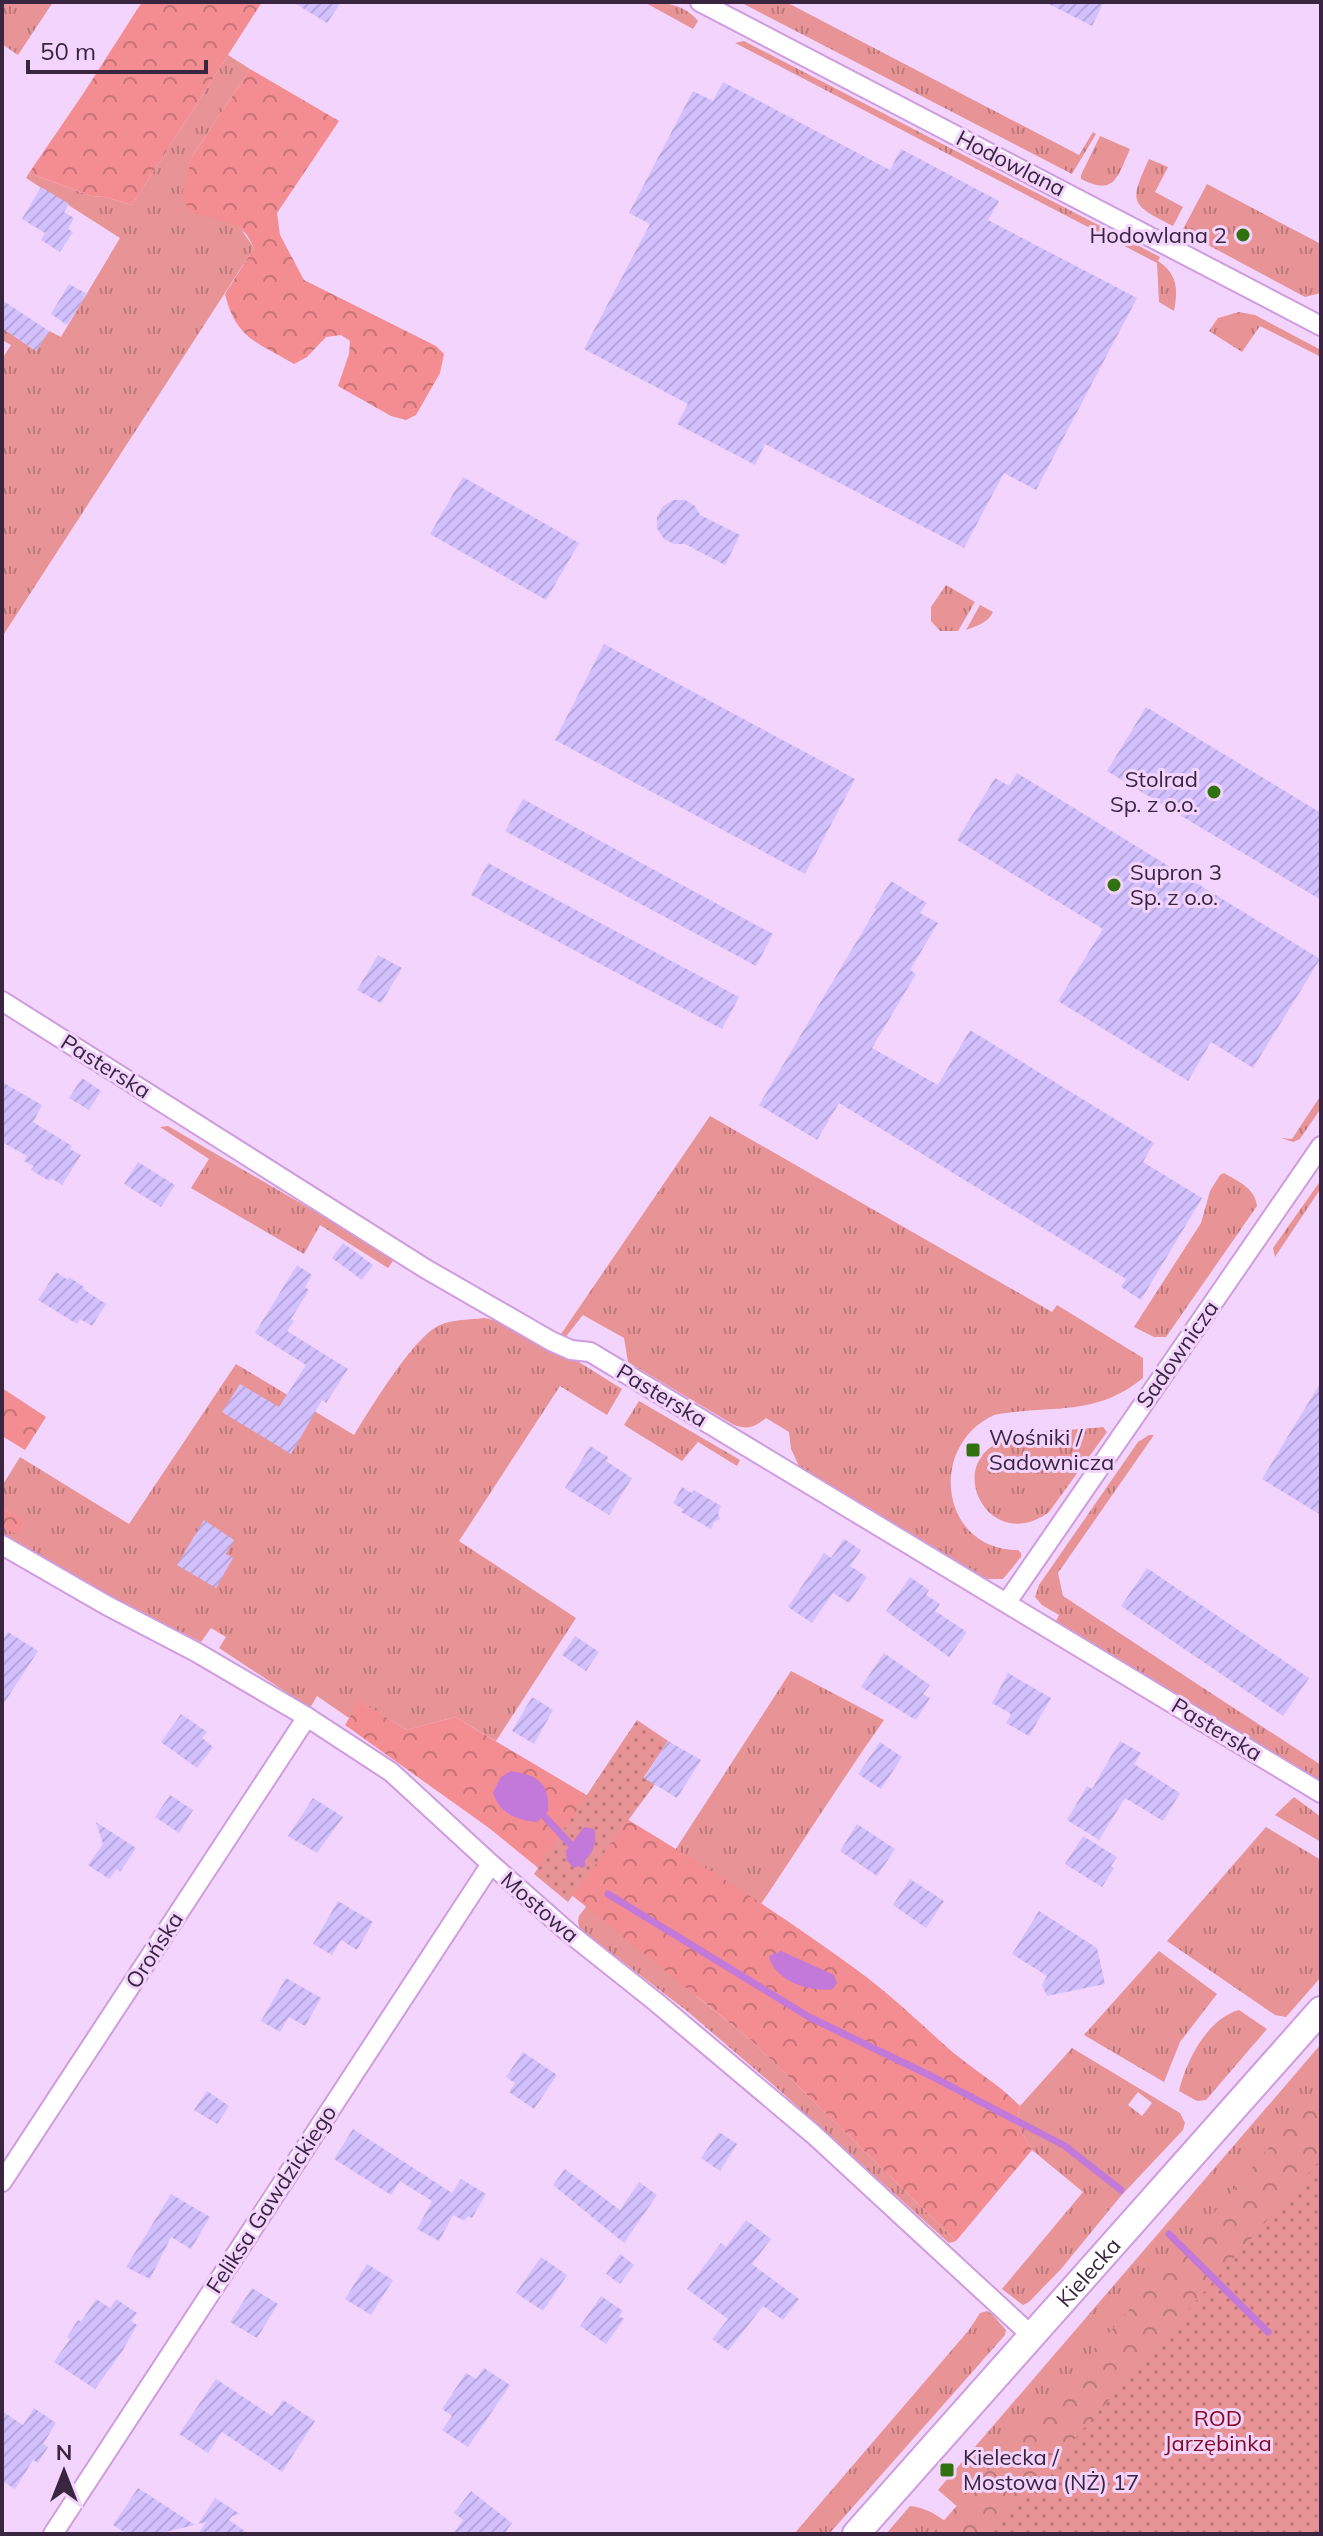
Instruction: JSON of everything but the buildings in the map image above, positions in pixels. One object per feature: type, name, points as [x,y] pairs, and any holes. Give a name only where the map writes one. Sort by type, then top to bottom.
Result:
[{"type":"main road","name":"Kielecka","points":[[856,2534],[1321,2010]]},
{"type":"street","name":"Hodowlana","points":[[700,2],[1321,326]]},
{"type":"street","name":"Pasterska","points":[[2,1001],[426,1269],[551,1341],[571,1350],[590,1352],[1321,1793]]},
{"type":"street","name":"Sadownicza","points":[[1007,1602],[1321,1146]]},
{"type":"street","name":"Mostowa","points":[[2,1545],[196,1652],[307,1717],[391,1772],[579,1941],[813,2134],[1032,2336]]},
{"type":"street","name":"Orońska","points":[[2,2182],[307,1717]]},
{"type":"street","name":"Feliksa Gawdzickiego","points":[[53,2534],[491,1864]]},
{"type":"green space","points":[[2,2],[53,2],[18,55],[2,44]]},
{"type":"green space","points":[[142,2],[262,2],[132,205],[91,196],[29,173],[83,94]]},
{"type":"green space","points":[[644,2],[673,5],[698,21],[693,29]]},
{"type":"green space","points":[[740,2],[786,2],[1079,155],[1093,132],[1096,134],[1072,174]]},
{"type":"green space","points":[[744,41],[1160,257],[1158,261],[1170,271],[1175,283],[1174,311],[1159,302],[1157,263],[735,43]]},
{"type":"green space","points":[[228,55],[250,69],[192,157],[254,248],[2,637],[2,359],[11,345],[2,340],[2,328],[36,351],[49,331],[61,337],[120,238],[26,178],[29,173],[91,196],[132,205]]},
{"type":"green space","points":[[250,69],[339,121],[277,213],[280,235],[304,280],[436,346],[444,354],[440,373],[416,415],[406,420],[391,416],[338,386],[350,341],[341,335],[326,337],[307,357],[294,364],[250,338],[235,321],[225,294],[254,248],[238,226],[189,211],[182,194],[192,157]]},
{"type":"green space","points":[[1100,136],[1130,149],[1118,176],[1108,185],[1101,186],[1081,179]]},
{"type":"green space","points":[[1149,159],[1168,167],[1155,192],[1183,207],[1173,226],[1148,212],[1137,201],[1138,185]]},
{"type":"green space","points":[[1207,184],[1319,243],[1321,293],[1305,297],[1182,231]]},
{"type":"green space","points":[[1239,312],[1255,315],[1321,350],[1321,357],[1260,326],[1242,352],[1209,331],[1218,318]]},
{"type":"green space","points":[[946,585],[975,602],[958,631],[940,631],[931,621],[931,607]]},
{"type":"green space","points":[[980,605],[993,612],[991,616],[966,630]]},
{"type":"green space","points":[[1321,1095],[1321,1108],[1300,1139],[1293,1142],[1281,1138],[1292,1139]]},
{"type":"green space","points":[[710,1116],[1052,1312],[1057,1305],[1143,1358],[1143,1378],[1125,1391],[1089,1404],[994,1415],[973,1430],[959,1449],[952,1471],[952,1494],[958,1515],[972,1533],[992,1545],[1021,1553],[1003,1579],[987,1579],[799,1466],[791,1449],[789,1432],[766,1418],[751,1427],[734,1425],[628,1362],[624,1338],[583,1315],[564,1339],[559,1337]]},
{"type":"green space","points":[[168,1126],[395,1258],[388,1268],[320,1225],[304,1254],[191,1188],[209,1159],[160,1127]]},
{"type":"green space","points":[[1224,1173],[1250,1190],[1257,1206],[1166,1337],[1154,1337],[1134,1327],[1201,1223],[1210,1191]]},
{"type":"green space","points":[[1321,1180],[1321,1188],[1275,1257],[1273,1248]]},
{"type":"green space","points":[[484,1318],[502,1322],[571,1357],[622,1389],[607,1415],[560,1386],[459,1541],[576,1618],[496,1741],[455,1717],[407,1730],[360,1702],[349,1718],[317,1696],[310,1708],[219,1648],[226,1637],[211,1628],[201,1642],[97,1590],[2,1535],[2,1527],[18,1534],[24,1521],[2,1508],[2,1486],[20,1457],[129,1524],[236,1364],[354,1435],[393,1374],[429,1332],[450,1322]]},
{"type":"green space","points":[[2,1388],[46,1417],[25,1450],[2,1436]]},
{"type":"green space","points":[[639,1401],[740,1460],[737,1466],[698,1442],[682,1461],[624,1425]]},
{"type":"green space","points":[[1103,1427],[1107,1432],[1049,1512],[1028,1523],[1008,1523],[992,1515],[981,1502],[975,1485],[976,1468],[985,1452],[1004,1440],[1038,1433]]},
{"type":"green space","points":[[1154,1435],[1058,1573],[1063,1596],[1321,1765],[1321,1784],[1056,1621],[1059,1615],[1035,1597],[1039,1585],[1138,1442]]},
{"type":"green space","points":[[2,1508],[25,1521],[18,1535],[2,1527]]},
{"type":"green space","points":[[791,1671],[884,1720],[696,1996],[752,2041],[956,2241],[949,2243],[778,2089],[687,2011],[580,1929],[578,1922],[579,1916],[625,1856],[659,1875]]},
{"type":"green space","points":[[359,1701],[407,1730],[455,1717],[763,1904],[872,1982],[949,2049],[1012,2098],[1020,2106],[1016,2123],[1032,2150],[956,2241],[752,2041],[489,1828],[345,1725]]},
{"type":"green space","points":[[637,1720],[668,1741],[644,1777],[655,1784],[568,1902],[534,1874]]},
{"type":"green space","points":[[1294,1797],[1321,1817],[1321,1842],[1275,1815]]},
{"type":"green space","points":[[1266,1827],[1321,1860],[1321,1977],[1286,2017],[1275,2015],[1167,1941]]},
{"type":"green space","points":[[1159,1951],[1217,1994],[1180,2042],[1164,2082],[1084,2035]]},
{"type":"green space","points":[[1239,2010],[1267,2029],[1206,2100],[1197,2101],[1179,2091],[1187,2067],[1208,2032],[1217,2022]]},
{"type":"green space","points":[[1321,2044],[1321,2159],[989,2534],[938,2490]]},
{"type":"green space","points":[[1072,2048],[1180,2113],[1185,2123],[1183,2130],[1120,2197],[1061,2269],[1023,2305],[1002,2289],[1083,2192],[1032,2150],[1016,2123],[1020,2106]],"holes":[[[1138,2092],[1152,2103],[1142,2116],[1128,2105]]]},
{"type":"green space","name":"ROD Jarzębinka","points":[[1321,2086],[1321,2534],[932,2534],[1196,2234]]},
{"type":"green space","name":"ROD Jarzębinka","points":[[1321,2159],[1321,2534],[991,2534]]},
{"type":"green space","points":[[987,2311],[1006,2330],[1005,2335],[829,2534],[794,2534],[969,2330],[980,2313]]},
{"type":"green space","points":[[910,2506],[931,2512],[961,2534],[886,2534]]},
{"type":"shaded area","points":[[511,1771],[528,1775],[544,1787],[548,1811],[537,1822],[510,1815],[496,1800],[493,1793],[501,1777]]},
{"type":"shaded area","points":[[584,1827],[594,1829],[594,1846],[584,1861],[574,1868],[567,1861],[566,1851]]},
{"type":"shaded area","points":[[781,1951],[834,1975],[837,1983],[833,1989],[824,1990],[804,1987],[786,1979],[778,1973],[769,1956]]},
{"type":"waterway","points":[[544,1816],[571,1845],[582,1864]]},
{"type":"waterway","points":[[608,1894],[809,2017],[1065,2146],[1121,2190]]},
{"type":"waterway","points":[[1169,2234],[1268,2332]]},
{"type":"place","name":"Hodowlana 2","points":[[1243,235]]},
{"type":"place","name":"Stolrad Sp. z o.o.","points":[[1214,792]]},
{"type":"place","name":"Supron 3 Sp. z o.o.","points":[[1114,885]]},
{"type":"place","name":"Wośniki / Sadownicza","points":[[973,1450]]},
{"type":"place","name":"Kielecka / Mostowa (NŻ) 17","points":[[947,2470]]}]
